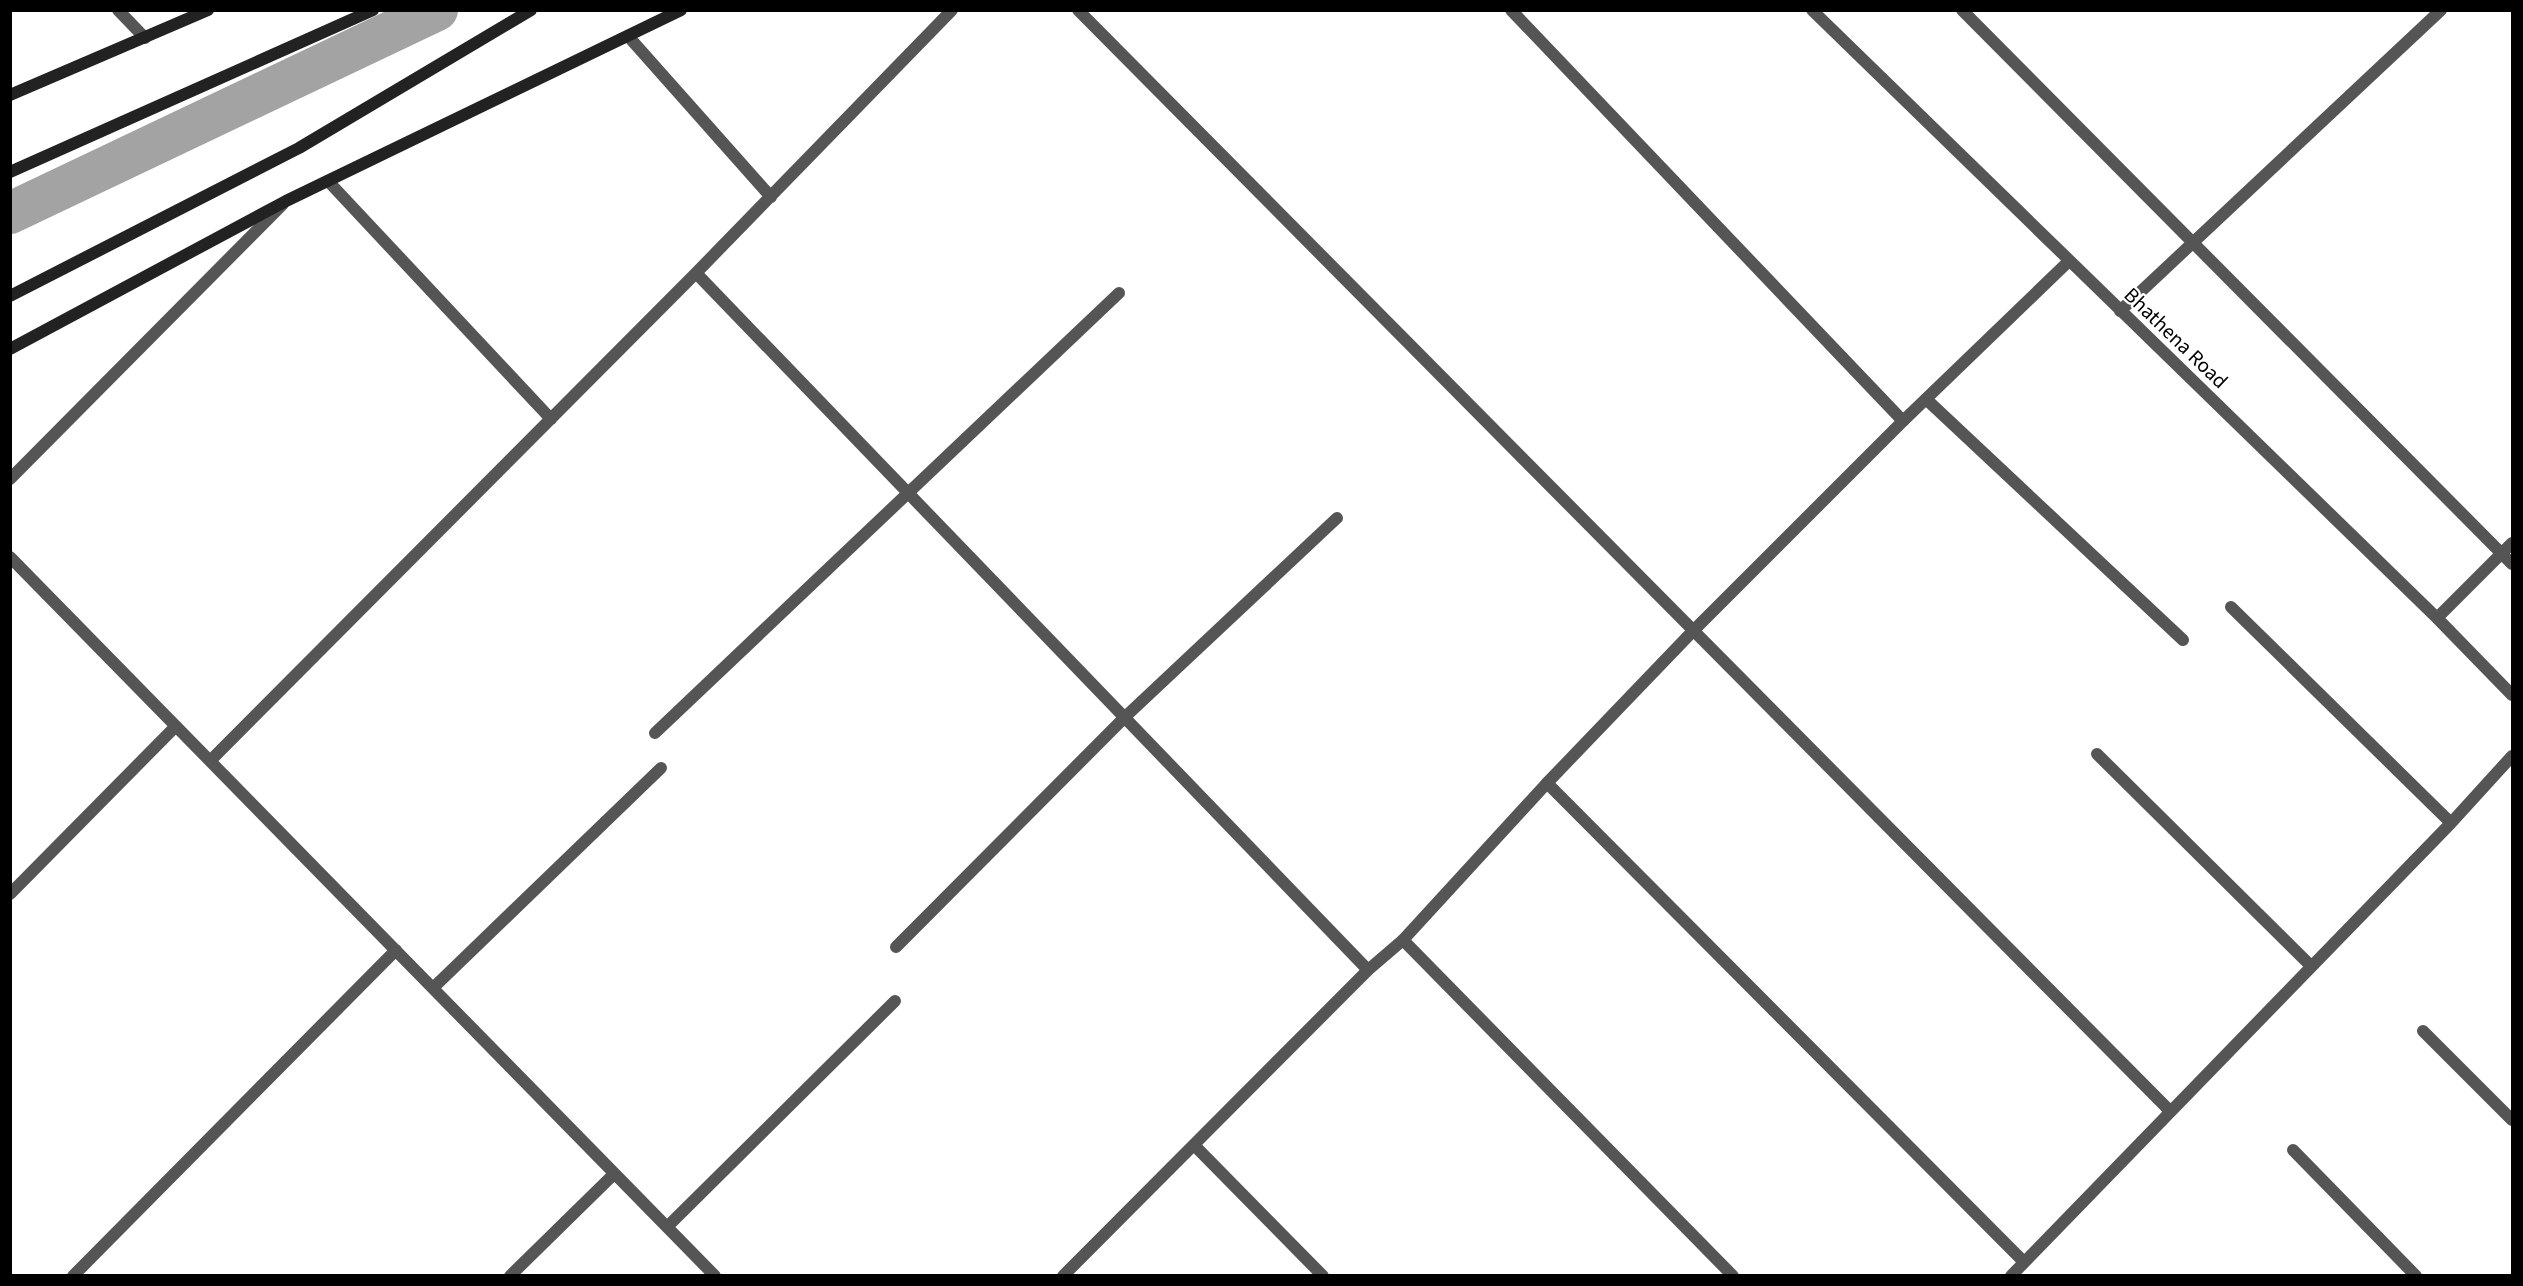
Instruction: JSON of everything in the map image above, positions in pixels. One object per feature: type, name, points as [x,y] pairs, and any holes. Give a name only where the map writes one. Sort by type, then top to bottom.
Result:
[{"type":"main road","points":[[10,95],[208,10]]},
{"type":"main road","points":[[10,172],[373,10]]},
{"type":"main road","points":[[10,296],[299,148],[531,10]]},
{"type":"main road","points":[[10,349],[286,201],[681,10]]},
{"type":"street","points":[[118,10],[145,38]]},
{"type":"street","points":[[210,761],[696,273],[952,10]]},
{"type":"street","points":[[1078,10],[1692,632],[2170,1111]]},
{"type":"street","points":[[1511,10],[1903,421]]},
{"type":"street","name":"Bhathena Road","points":[[1812,10],[2437,618],[2512,695]]},
{"type":"street","points":[[1962,10],[2512,564]]},
{"type":"street","points":[[2120,311],[2440,10]]},
{"type":"street","points":[[628,36],[771,197]]},
{"type":"street","points":[[328,181],[551,419]]},
{"type":"street","points":[[10,479],[286,201]]},
{"type":"street","points":[[1064,1275],[1368,970],[1402,940],[1546,783],[1692,632],[1903,421],[2069,261]]},
{"type":"street","points":[[696,273],[1368,970]]},
{"type":"street","points":[[655,734],[1119,293]]},
{"type":"street","points":[[1926,399],[2183,640]]},
{"type":"street","points":[[896,946],[1125,717],[1337,518]]},
{"type":"street","points":[[2437,618],[2512,543]]},
{"type":"street","points":[[10,557],[715,1275]]},
{"type":"street","points":[[2231,607],[2451,824]]},
{"type":"street","points":[[10,894],[176,726]]},
{"type":"street","points":[[2097,754],[2311,966]]},
{"type":"street","points":[[2011,1275],[2451,824],[2512,756]]},
{"type":"street","points":[[432,988],[661,768]]},
{"type":"street","points":[[1546,783],[2023,1262]]},
{"type":"street","points":[[1402,940],[1733,1275]]},
{"type":"street","points":[[73,1275],[396,951]]},
{"type":"street","points":[[668,1226],[895,1001]]},
{"type":"street","points":[[2423,1031],[2512,1120]]},
{"type":"street","points":[[1194,1145],[1323,1275]]},
{"type":"street","points":[[2293,1150],[2416,1275]]},
{"type":"street","points":[[510,1275],[614,1174]]},
{"type":"waterway","points":[[10,213],[437,10]]}]
